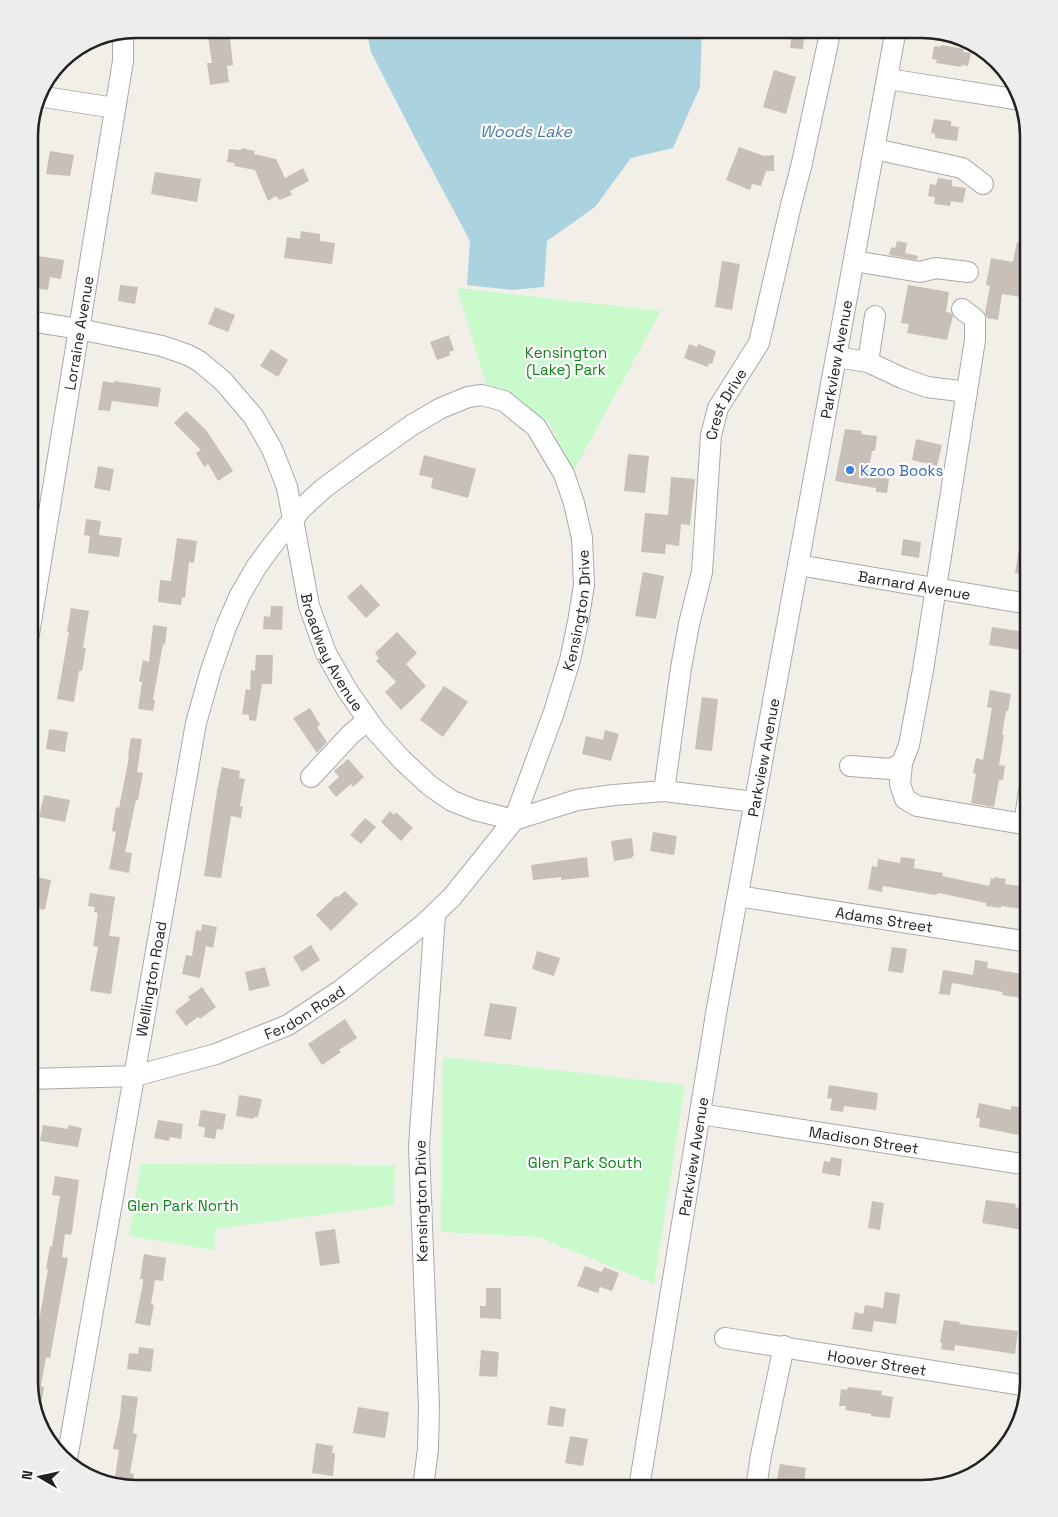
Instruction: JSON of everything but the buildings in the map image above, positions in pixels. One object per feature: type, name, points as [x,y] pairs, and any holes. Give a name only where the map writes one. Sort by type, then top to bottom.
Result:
[{"type":"street","name":"Lorraine Avenue","points":[[38,579],[123,61],[123,38]]},
{"type":"street","name":"Crest Drive","points":[[664,791],[681,668],[689,624],[702,572],[711,435],[718,408],[759,343],[801,167],[829,38]]},
{"type":"street","name":"Parkview Avenue","points":[[640,1480],[717,1008],[895,38]]},
{"type":"street","points":[[888,79],[1013,99]]},
{"type":"street","points":[[46,97],[115,108]]},
{"type":"street","points":[[875,148],[962,168],[984,184]]},
{"type":"street","points":[[854,261],[920,272],[936,268],[968,272]]},
{"type":"street","points":[[962,310],[975,319],[976,340],[923,670],[909,745],[902,763],[900,784],[905,799],[917,806],[1020,824]]},
{"type":"street","points":[[868,362],[875,316]]},
{"type":"street","name":"Broadway Avenue","points":[[38,322],[162,346],[188,355],[210,369],[223,381],[253,416],[272,449],[287,487],[309,606],[326,653],[347,690],[368,720],[402,760],[429,785],[452,802],[514,820]]},
{"type":"street","points":[[836,357],[868,362],[927,387],[967,392]]},
{"type":"street","name":"Kensington Drive","points":[[292,520],[317,495],[412,425],[441,408],[468,397],[482,395],[504,401],[536,427],[564,474],[574,502],[582,538],[584,585],[570,660],[554,712],[514,820]]},
{"type":"street","name":"Wellington Road","points":[[69,1453],[196,723],[211,670],[226,627],[240,595],[257,566],[292,520]]},
{"type":"street","name":"Barnard Avenue","points":[[798,565],[1020,602]]},
{"type":"street","points":[[311,777],[368,720]]},
{"type":"street","points":[[850,766],[891,769],[902,763]]},
{"type":"street","points":[[514,820],[577,800],[664,791],[754,802]]},
{"type":"street","name":"Ferdon Road","points":[[38,1079],[135,1076],[216,1054],[288,1025],[341,990],[392,951],[434,914],[452,897],[514,820]]},
{"type":"street","name":"Adams Street","points":[[738,896],[1020,941]]},
{"type":"street","name":"Kensington Drive","points":[[424,1479],[428,1449],[429,1407],[419,1147],[434,914]]},
{"type":"street","name":"Madison Street","points":[[700,1114],[1020,1164]]},
{"type":"street","name":"Hoover Street","points":[[725,1338],[1020,1385]]},
{"type":"street","points":[[757,1480],[784,1346]]},
{"type":"green space","name":"Kensington (Lake) Park","points":[[457,288],[661,311],[573,472],[550,424],[514,396],[486,384]]},
{"type":"green space","name":"Glen Park South","points":[[443,1057],[685,1085],[654,1284],[538,1237],[441,1232]]},
{"type":"green space","name":"Glen Park North","points":[[141,1164],[395,1165],[394,1205],[216,1229],[214,1250],[129,1236]]},
{"type":"water","name":"Woods Lake","points":[[368,38],[702,38],[700,87],[673,148],[631,158],[595,207],[547,241],[544,287],[512,290],[467,285],[470,241],[371,52]]},
{"type":"place","name":"Kzoo Books","points":[[850,470]]}]
